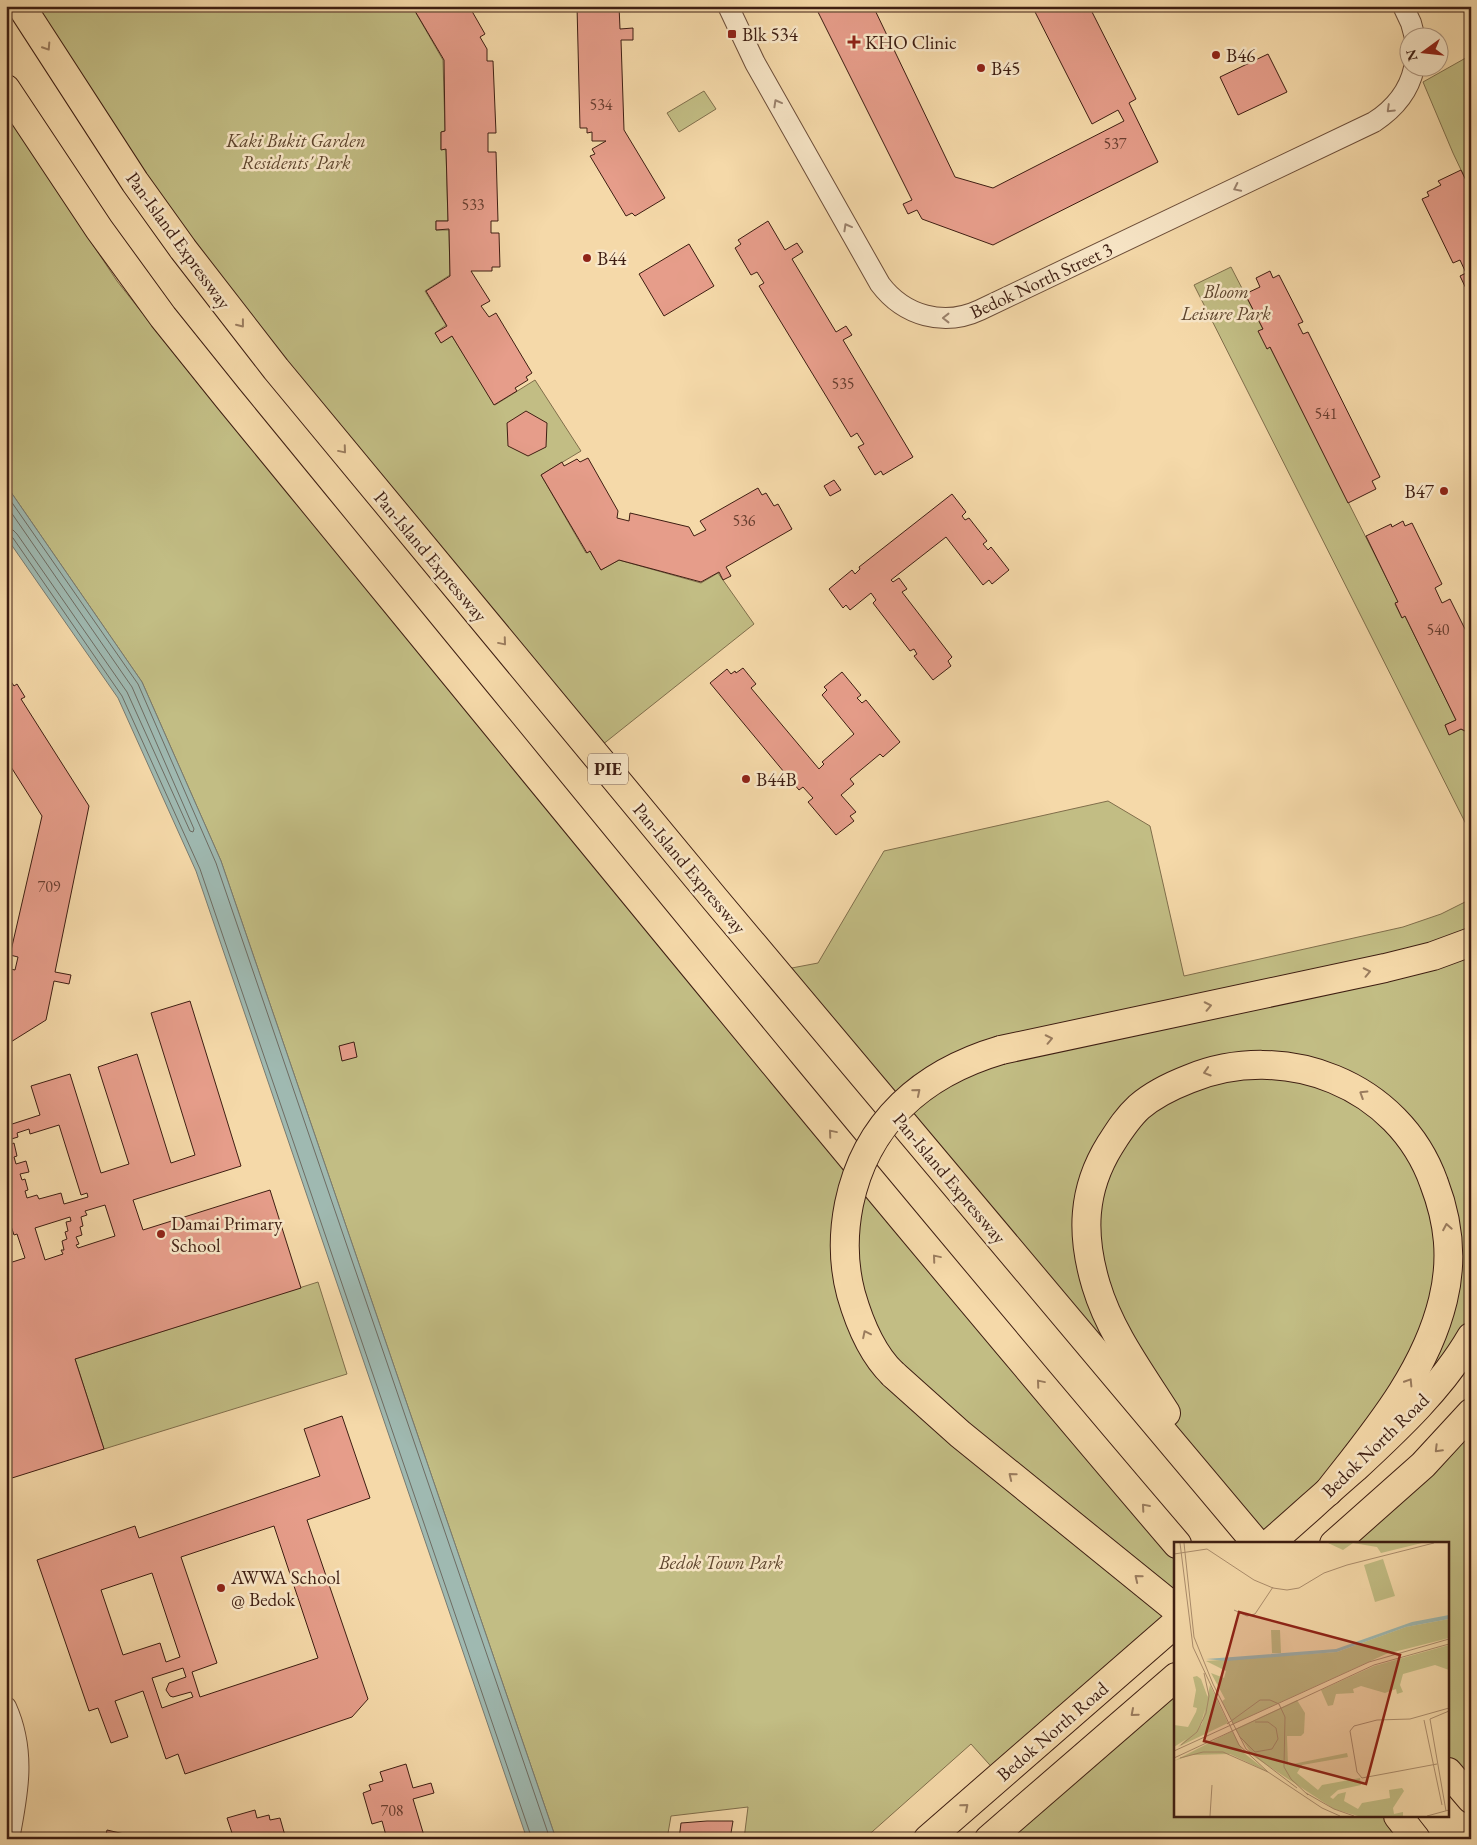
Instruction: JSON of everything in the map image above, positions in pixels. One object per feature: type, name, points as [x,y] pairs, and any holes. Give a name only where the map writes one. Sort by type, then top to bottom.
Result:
[{"type":"main road","name":"Pan-Island Expressway","points":[[21,6],[140,189],[183,249],[276,369],[714,898],[1255,1542]]},
{"type":"main road","points":[[6,89],[99,229],[164,317],[228,398],[669,937],[1058,1405],[1175,1542]]},
{"type":"main road","points":[[1174,1607],[960,1434],[893,1374],[878,1355],[865,1332],[848,1282],[844,1236],[847,1213],[856,1176],[875,1138],[894,1113],[917,1092],[957,1066],[1001,1050],[1413,962],[1471,942]]},
{"type":"main road","points":[[1226,1507],[1129,1355],[1107,1317],[1093,1273],[1087,1240],[1086,1220],[1087,1203],[1096,1171],[1112,1142],[1132,1114],[1150,1098],[1177,1083],[1204,1073],[1233,1066],[1272,1064],[1312,1071],[1339,1081],[1371,1099],[1391,1115],[1416,1145],[1433,1178],[1445,1215],[1449,1267],[1443,1301],[1429,1342],[1415,1371],[1395,1404],[1320,1500]]},
{"type":"main road","name":"Bedok North Road","points":[[1271,1542],[1386,1440],[1446,1373],[1471,1337]]},
{"type":"main road","points":[[1336,1542],[1423,1465],[1451,1437],[1471,1413]]},
{"type":"main road","name":"Bedok North Road","points":[[928,1839],[1174,1625]]},
{"type":"main road","points":[[989,1839],[1173,1679]]},
{"type":"main road","points":[[1450,1774],[1471,1798]]},
{"type":"main road","points":[[1400,1818],[1416,1839]]},
{"type":"street","name":"Bedok North Street 3","points":[[728,6],[755,64],[880,284],[902,306],[919,314],[938,318],[956,318],[980,310],[1374,122],[1398,102],[1410,78]]},
{"type":"street","points":[[1403,6],[1412,28]]},
{"type":"street","points":[[6,1707],[16,1738],[20,1768],[18,1793],[9,1839]]},
{"type":"green space","name":"Kaki Bukit Garden Residents' Park","points":[[28,6],[412,6],[443,60],[445,131],[441,132],[441,149],[446,150],[448,221],[436,221],[436,230],[449,230],[450,275],[425,291],[446,325],[435,333],[441,342],[452,336],[495,405],[535,380],[581,451],[541,475],[586,553],[590,551],[601,570],[619,560],[701,583],[718,573],[754,624],[597,749],[186,245]]},
{"type":"green space","points":[[1471,55],[1471,191],[1423,82],[1430,78],[1450,78],[1450,67]]},
{"type":"green space","points":[[704,91],[716,109],[679,132],[667,113]]},
{"type":"green space","name":"Bedok Town Park","points":[[6,114],[117,281],[200,386],[850,1172],[862,1344],[1174,1619],[997,1773],[971,1744],[864,1839],[744,1839],[748,1807],[671,1816],[667,1839],[556,1839],[221,861],[142,682],[6,485]]},
{"type":"green space","name":"Bloom Leisure Park","points":[[1231,267],[1263,329],[1267,349],[1270,347],[1398,601],[1395,604],[1402,618],[1405,616],[1456,720],[1445,725],[1449,734],[1461,729],[1471,734],[1471,834],[1194,285]]},
{"type":"green space","points":[[1108,801],[1150,826],[1184,976],[1403,927],[1441,914],[1471,899],[1471,1337],[1271,1542],[1267,1542],[776,971],[818,963],[884,851]]},
{"type":"green space","points":[[863,1170],[1174,1542],[1174,1607],[893,1374],[848,1282]]},
{"type":"green space","points":[[318,1282],[347,1374],[104,1449],[75,1359]]},
{"type":"green space","points":[[1471,1413],[1471,1799],[1450,1774],[1450,1542],[1336,1542]]},
{"type":"green space","points":[[1174,1679],[1174,1818],[1399,1818],[1416,1839],[989,1839]]},
{"type":"water","points":[[6,485],[142,682],[221,861],[556,1839],[527,1839],[196,871],[118,698],[6,537]]},
{"type":"building","points":[[412,6],[469,6],[485,34],[480,37],[487,49],[487,61],[493,61],[496,133],[488,133],[488,152],[496,152],[498,221],[491,221],[491,233],[499,233],[500,267],[492,267],[492,271],[471,271],[490,301],[481,306],[489,317],[496,313],[532,373],[526,377],[528,380],[515,388],[517,391],[494,405],[452,336],[441,343],[435,333],[447,326],[426,291],[450,276],[449,229],[436,230],[436,221],[448,221],[446,149],[441,150],[441,132],[445,131],[444,60]]},
{"type":"building","points":[[577,6],[619,6],[620,29],[633,28],[633,40],[621,40],[624,130],[665,198],[635,216],[632,213],[626,216],[590,156],[595,154],[592,149],[606,141],[592,141],[592,132],[587,133],[587,128],[580,128]]},
{"type":"building","points":[[815,6],[873,6],[955,177],[993,188],[1124,121],[1118,110],[1092,124],[1032,6],[1089,6],[1136,99],[1129,103],[1158,162],[993,245],[922,219],[917,210],[908,214],[903,204],[912,200]]},
{"type":"building","points":[[1268,54],[1287,92],[1238,115],[1220,77]]},
{"type":"building","points":[[1461,170],[1471,191],[1471,299],[1460,276],[1466,273],[1460,260],[1453,263],[1422,199],[1429,196],[1427,192],[1441,185],[1438,181]]},
{"type":"building","points":[[768,221],[785,250],[797,243],[803,252],[792,259],[836,332],[846,326],[852,335],[843,340],[913,457],[883,475],[881,471],[875,475],[858,447],[864,444],[857,433],[851,437],[759,286],[764,283],[757,272],[751,275],[735,248],[741,244],[738,240]]},
{"type":"building","points":[[689,244],[714,286],[664,316],[639,274]]},
{"type":"building","points":[[1270,271],[1273,278],[1279,275],[1303,322],[1298,324],[1303,334],[1308,332],[1380,477],[1372,481],[1376,489],[1348,503],[1270,347],[1267,349],[1258,331],[1263,329],[1245,294],[1260,287],[1256,278]]},
{"type":"building","points":[[526,411],[547,423],[546,447],[528,456],[508,446],[507,423]]},
{"type":"building","points":[[588,458],[618,511],[617,518],[629,521],[630,513],[689,527],[694,536],[706,530],[700,521],[758,488],[762,495],[766,493],[774,506],[778,504],[792,529],[726,567],[731,576],[723,580],[719,572],[701,582],[619,560],[601,570],[590,551],[587,553],[541,475],[562,462],[564,466],[577,459],[580,462]]},
{"type":"building","points":[[834,480],[841,490],[830,496],[824,486]]},
{"type":"building","points":[[952,494],[966,512],[962,516],[965,520],[969,518],[987,541],[983,544],[988,550],[991,547],[1009,570],[992,584],[989,580],[983,585],[946,537],[891,580],[893,582],[899,578],[907,589],[902,592],[952,657],[948,661],[951,666],[933,680],[914,656],[917,654],[914,649],[910,651],[873,603],[876,600],[871,593],[850,610],[846,605],[843,608],[829,589],[852,570],[855,574],[860,569],[859,567]]},
{"type":"building","points":[[1403,521],[1405,526],[1412,523],[1442,584],[1435,588],[1442,603],[1450,599],[1471,641],[1471,734],[1461,729],[1449,735],[1445,725],[1456,720],[1405,616],[1402,618],[1395,603],[1398,602],[1366,536],[1391,524],[1392,527]]},
{"type":"building","points":[[743,668],[756,684],[751,688],[819,769],[824,764],[822,762],[854,734],[822,695],[827,690],[824,687],[842,672],[861,695],[857,698],[862,703],[866,700],[900,742],[883,757],[880,754],[850,779],[854,784],[841,795],[856,812],[850,816],[854,821],[836,835],[808,802],[813,798],[803,787],[799,790],[710,683],[727,669],[731,674]]},
{"type":"building","points":[[6,674],[14,686],[17,684],[25,697],[21,699],[89,806],[55,972],[71,975],[69,984],[54,981],[46,1020],[6,1045],[6,968],[15,970],[18,957],[10,955],[42,816],[6,759]]},
{"type":"building","points":[[190,1001],[241,1166],[133,1200],[143,1230],[270,1190],[301,1288],[75,1359],[104,1449],[12,1478],[6,1460],[6,1264],[25,1258],[17,1234],[14,1235],[6,1211],[6,1126],[40,1115],[31,1086],[70,1074],[101,1173],[129,1164],[98,1067],[137,1054],[171,1163],[195,1155],[151,1013]],"holes":[[[59,1125],[81,1195],[87,1193],[88,1197],[64,1204],[61,1193],[39,1199],[37,1195],[27,1198],[25,1191],[28,1190],[25,1179],[22,1180],[20,1174],[29,1172],[26,1161],[16,1164],[14,1157],[17,1156],[14,1143],[10,1145],[8,1140],[18,1137],[17,1133],[29,1129],[30,1134]],[[105,1205],[115,1236],[78,1248],[76,1245],[79,1244],[76,1237],[82,1235],[80,1227],[83,1226],[81,1217],[87,1215],[85,1211]],[[70,1217],[71,1221],[66,1222],[68,1231],[65,1232],[67,1239],[62,1241],[64,1250],[61,1250],[63,1254],[45,1260],[35,1228]]]},
{"type":"building","points":[[354,1042],[357,1057],[342,1061],[339,1046]]},
{"type":"building","points":[[342,1416],[370,1498],[307,1520],[368,1699],[352,1717],[185,1774],[178,1754],[166,1759],[143,1691],[115,1701],[128,1737],[111,1743],[98,1708],[89,1711],[37,1560],[135,1526],[139,1538],[320,1476],[304,1429]],"holes":[[[274,1526],[318,1658],[200,1697],[192,1672],[217,1663],[181,1557]],[[152,1573],[180,1657],[166,1662],[160,1643],[123,1655],[101,1590]],[[183,1668],[186,1677],[169,1683],[166,1690],[173,1697],[191,1692],[193,1697],[162,1708],[152,1678]]]},
{"type":"building","points":[[406,1764],[413,1788],[431,1783],[434,1793],[413,1799],[425,1839],[387,1839],[382,1821],[372,1824],[363,1793],[371,1790],[369,1785],[383,1781],[380,1772]]},
{"type":"building","points":[[255,1810],[257,1818],[269,1815],[270,1820],[280,1818],[286,1839],[234,1839],[227,1818]]},
{"type":"building","points":[[733,1821],[730,1839],[679,1839],[681,1823]]},
{"type":"building","points":[[107,1830],[146,1839],[105,1839]]},
{"type":"place","name":"Blk 534","points":[[732,34]]},
{"type":"place","name":"KHO Clinic","points":[[854,42]]},
{"type":"place","name":"B46","points":[[1216,55]]},
{"type":"place","name":"B45","points":[[981,68]]},
{"type":"place","name":"B44","points":[[587,258]]},
{"type":"place","name":"B47","points":[[1444,491]]},
{"type":"place","name":"B44B","points":[[746,779]]},
{"type":"place","name":"Damai Primary School","points":[[161,1234]]},
{"type":"place","name":"AWWA School @ Bedok","points":[[221,1588]]}]
